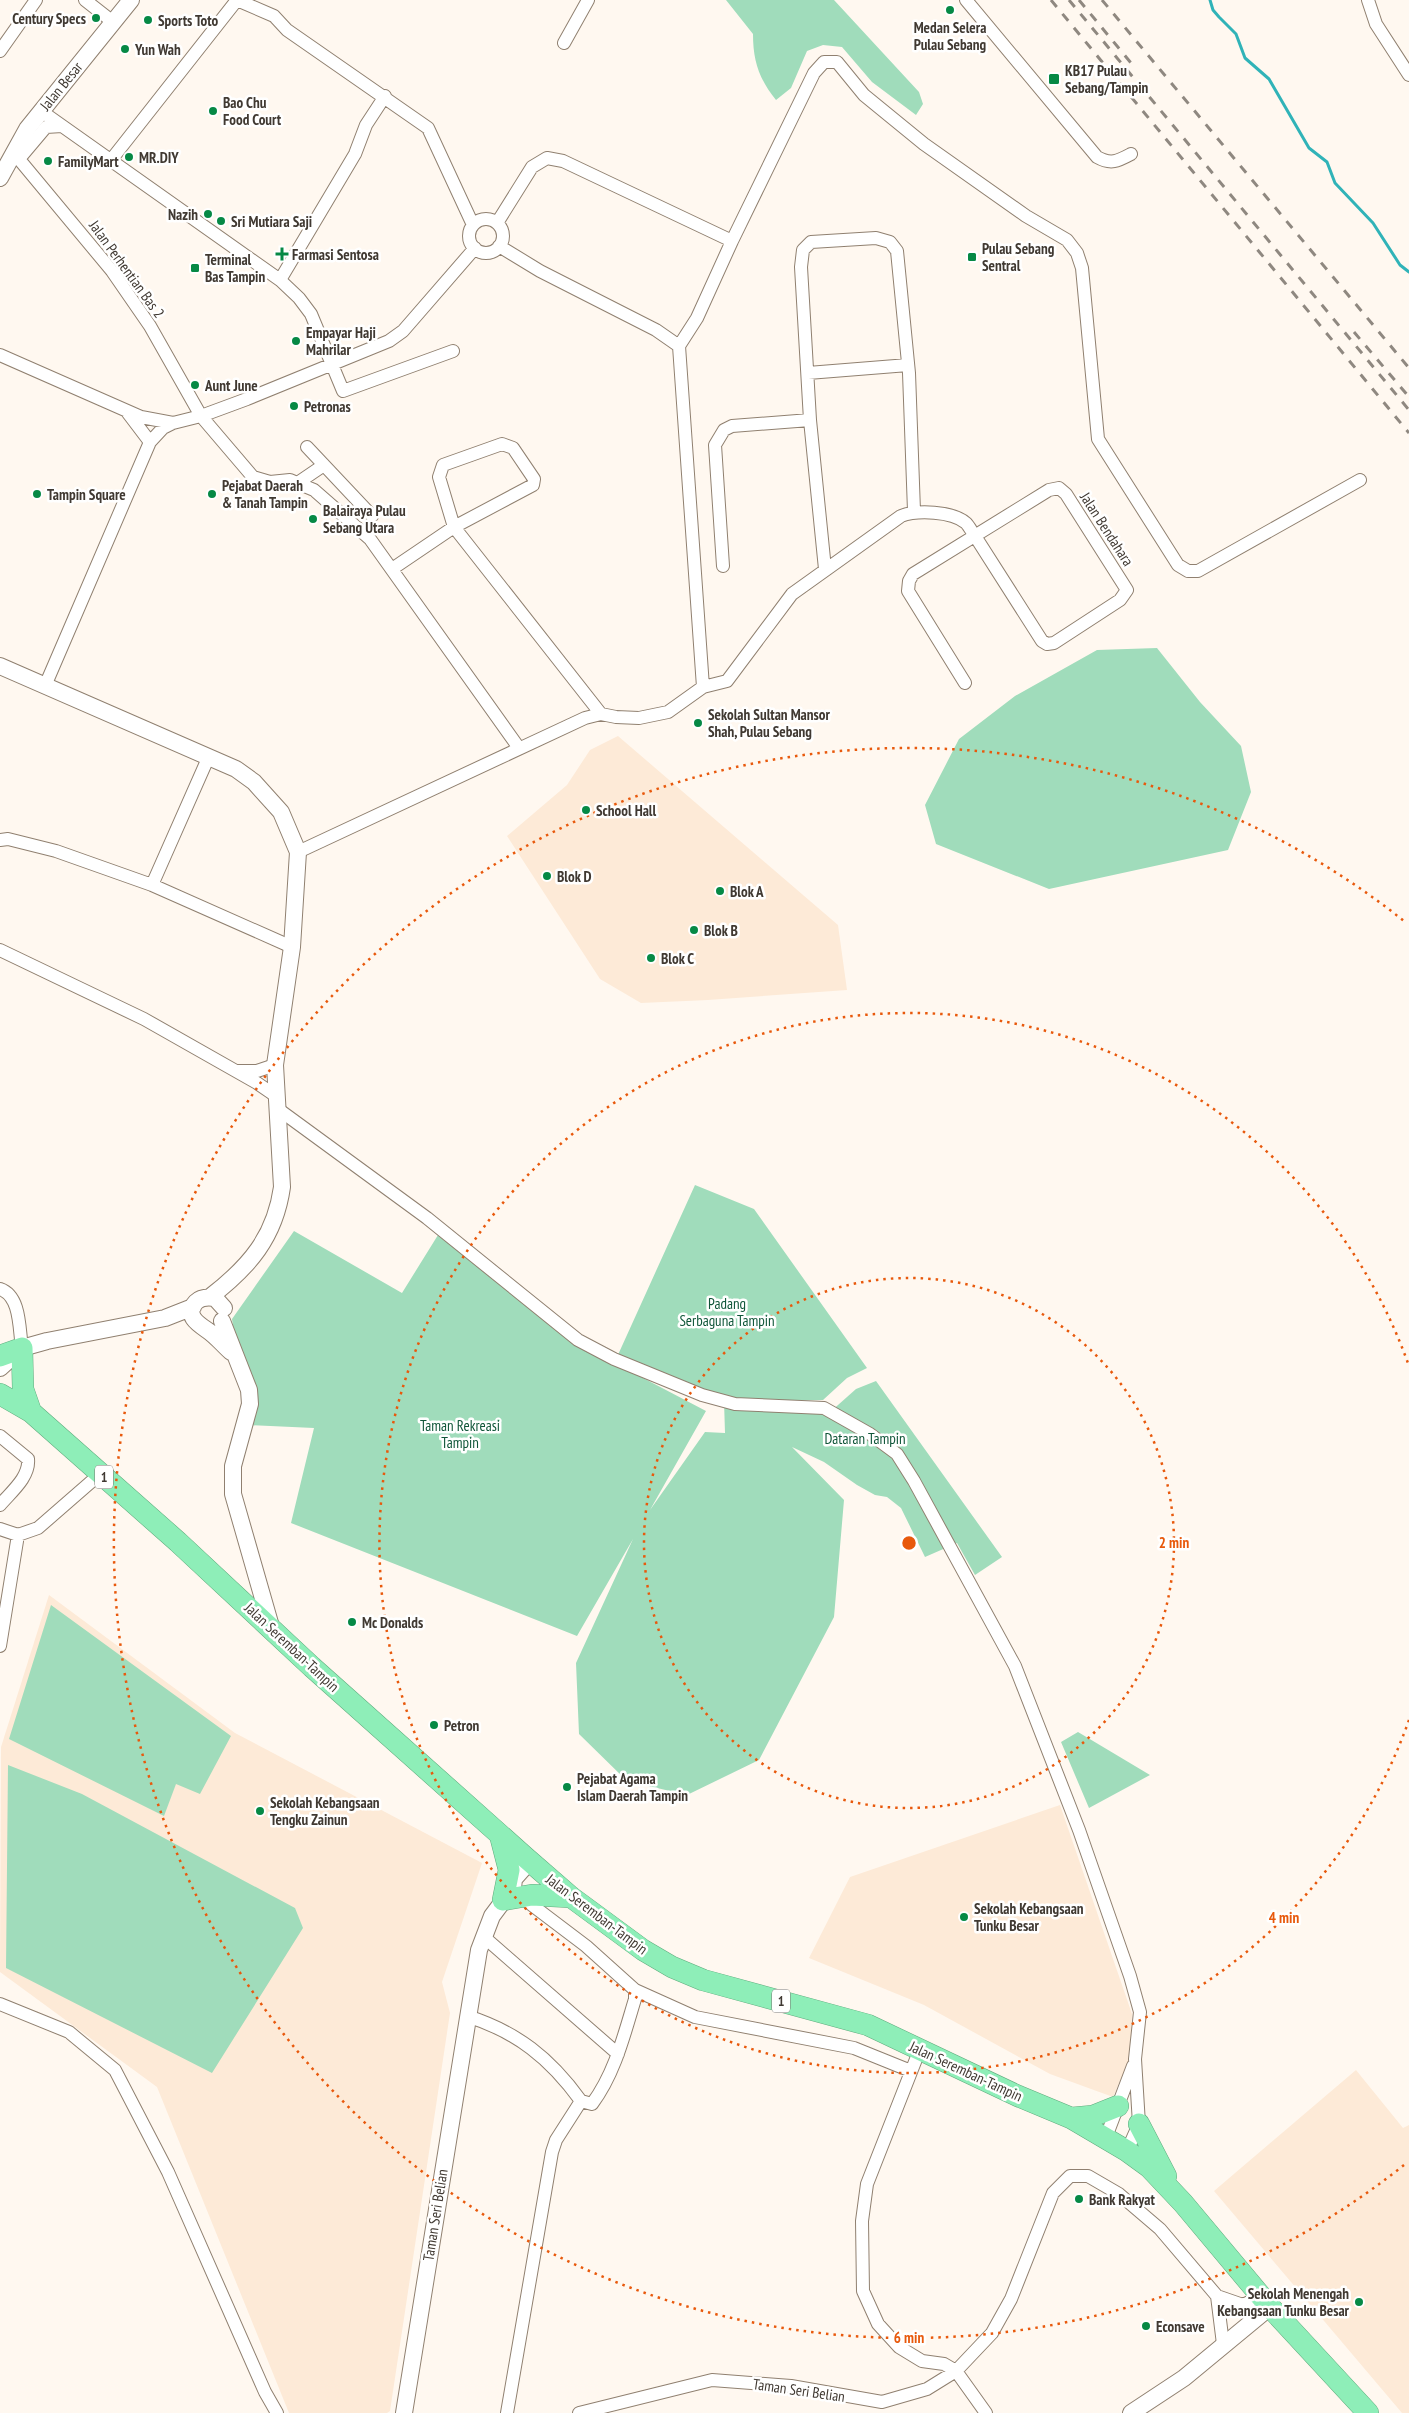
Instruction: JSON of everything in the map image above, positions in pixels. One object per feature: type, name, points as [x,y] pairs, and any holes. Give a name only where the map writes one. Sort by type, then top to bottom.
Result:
[{"type":"highway","points":[[0,1356],[22,1348],[23,1389],[31,1412]]},
{"type":"highway","name":"Jalan Seremban-Tampin","points":[[0,1394],[31,1412],[178,1542],[272,1630],[500,1834],[571,1897],[610,1928],[672,1967],[703,1980],[868,2025],[1018,2096],[1071,2118],[1106,2137],[1149,2167],[1212,2235],[1266,2301],[1368,2413]]},
{"type":"highway","points":[[500,1834],[504,1843],[512,1894],[571,1897]]},
{"type":"highway","points":[[1071,2118],[1093,2116],[1118,2106]]},
{"type":"highway","points":[[1139,2124],[1175,2194]]},
{"type":"street","points":[[0,50],[36,0]]},
{"type":"street","points":[[85,0],[113,22]]},
{"type":"street","name":"Jalan Besar","points":[[7,164],[41,111],[131,0]]},
{"type":"street","points":[[111,160],[237,0],[274,16],[287,30],[385,96],[428,128],[474,225],[470,240],[475,248],[490,252],[499,246],[503,237],[497,223],[487,219],[474,225]]},
{"type":"street","points":[[564,43],[588,0]]},
{"type":"street","points":[[966,0],[1097,157],[1107,162],[1118,161],[1131,154]]},
{"type":"street","points":[[1368,0],[1376,24],[1409,75]]},
{"type":"street","points":[[703,687],[679,346],[698,318],[732,241],[814,73],[824,62],[837,62],[864,95],[924,144],[1026,216],[1067,240],[1077,253],[1082,268],[1098,439],[1178,565],[1188,571],[1198,571],[1360,480]]},
{"type":"street","points":[[280,280],[355,154],[366,125],[385,96]]},
{"type":"street","points":[[41,111],[280,280],[299,298],[311,314],[343,391],[453,351]]},
{"type":"street","points":[[7,164],[46,127],[62,126]]},
{"type":"street","points":[[497,223],[532,167],[547,158],[563,161],[732,241]]},
{"type":"street","name":"Jalan Perhentian Bas 2","points":[[7,164],[112,271],[150,326],[201,416],[253,477],[270,482],[290,480],[299,482]]},
{"type":"street","points":[[825,569],[810,420],[801,267],[803,250],[811,242],[876,238],[890,242],[897,251],[908,365],[914,511]]},
{"type":"street","points":[[499,246],[540,271],[656,330],[679,346]]},
{"type":"street","points":[[45,686],[150,442],[163,428],[201,416],[332,362],[370,350],[403,331],[475,248]]},
{"type":"street","points":[[0,355],[150,420],[174,423]]},
{"type":"street","points":[[808,373],[908,365]]},
{"type":"street","points":[[124,409],[150,442]]},
{"type":"street","points":[[722,566],[715,445],[724,430],[732,426],[810,420]]},
{"type":"street","points":[[392,569],[454,527],[533,485],[534,479],[512,448],[502,444],[443,466],[439,470],[438,477],[454,527],[601,714]]},
{"type":"street","points":[[307,446],[372,516]]},
{"type":"street","points":[[324,465],[299,482],[314,490],[370,539],[519,748]]},
{"type":"street","name":"Jalan Bendahara","points":[[1059,488],[1066,494],[1127,590],[1125,596],[1054,643],[1047,644],[1042,641],[975,536],[1049,490],[1059,488]]},
{"type":"street","points":[[298,852],[585,718],[601,714],[639,718],[668,712],[703,687],[727,681],[792,594],[900,516],[914,511],[949,516],[966,523],[975,536],[913,574],[909,581],[908,591],[965,683]]},
{"type":"street","points":[[0,666],[236,769],[269,796],[281,812],[298,852],[292,947],[275,1065],[282,1187],[280,1206],[271,1229],[256,1253],[231,1281],[210,1297],[200,1299],[198,1320]]},
{"type":"street","points":[[152,885],[209,756]]},
{"type":"street","points":[[0,840],[8,838],[56,851],[152,885],[292,947]]},
{"type":"street","points":[[0,950],[144,1018],[257,1083],[277,1103],[427,1218],[578,1340],[595,1350],[702,1395],[735,1404],[824,1408],[870,1434],[897,1454],[914,1481],[1019,1675],[1079,1830],[1130,1976],[1140,2012],[1135,2059],[1139,2124],[1127,2151]]},
{"type":"street","points":[[234,1071],[257,1071],[275,1065]]},
{"type":"street","points":[[0,1368],[22,1348],[47,1341],[165,1318],[198,1320],[215,1328],[223,1315],[231,1281]]},
{"type":"street","points":[[0,1289],[8,1292],[14,1299],[22,1348]]},
{"type":"street","points":[[210,1297],[218,1301],[233,1353],[248,1390],[250,1404],[233,1466],[233,1494],[272,1630]]},
{"type":"street","points":[[198,1320],[233,1353]]},
{"type":"street","points":[[0,1436],[28,1459],[28,1466],[24,1476],[0,1505]]},
{"type":"street","points":[[0,1529],[18,1535],[38,1528],[100,1474]]},
{"type":"street","points":[[0,1646],[18,1535]]},
{"type":"street","name":"Taman Seri Belian","points":[[404,2413],[478,1950],[492,1916],[521,1886],[534,1864]]},
{"type":"street","points":[[512,1894],[586,1946],[635,1990],[695,2017],[854,2048],[911,2071]]},
{"type":"street","points":[[484,1937],[618,2054]]},
{"type":"street","points":[[507,2413],[552,2152],[556,2140],[587,2102],[599,2095],[618,2054],[635,1999],[635,1990]]},
{"type":"street","points":[[0,2004],[69,2032],[115,2070],[168,2172],[265,2392],[277,2413]]},
{"type":"street","points":[[467,2016],[494,2025],[520,2039],[559,2072],[587,2102]]},
{"type":"street","points":[[920,2049],[867,2184],[862,2221],[863,2291],[878,2324],[899,2347],[922,2360],[944,2364],[956,2371],[986,2413]]},
{"type":"street","points":[[1106,2137],[1135,2059]]},
{"type":"street","name":"Taman Seri Belian","points":[[579,2413],[712,2380],[791,2386],[882,2402],[928,2389],[956,2371],[992,2333],[1010,2300],[1053,2193],[1070,2176],[1088,2176],[1119,2194],[1160,2229],[1217,2296]]},
{"type":"street","points":[[1223,2344],[1217,2296],[1244,2305],[1266,2301]]},
{"type":"street","points":[[1131,2413],[1184,2378],[1223,2344],[1266,2301]]},
{"type":"shaded area","points":[[618,736],[838,925],[847,990],[641,1003],[600,979],[507,836],[567,785],[590,750]]},
{"type":"shaded area","points":[[49,1595],[235,1733],[482,1863],[442,1982],[450,2013],[390,2411],[387,2413],[289,2413],[157,2087],[0,1972],[1,1747]]},
{"type":"shaded area","name":"Sekolah Kebangsaan Tunku Besar","points":[[1060,1805],[1132,2014],[1130,2058],[1113,2097],[1050,2074],[924,2005],[809,1958],[850,1877]]},
{"type":"shaded area","name":"Sekolah Menengah Kebangsaan Tunku Besar","points":[[1356,2070],[1403,2128],[1409,2125],[1409,2413],[1402,2413],[1214,2191]]},
{"type":"green space","points":[[726,0],[834,0],[919,92],[923,104],[916,115],[872,82],[842,47],[823,45],[807,51],[791,88],[776,100],[765,85],[758,69],[754,53],[753,34]]},
{"type":"green space","points":[[1157,648],[1200,702],[1241,746],[1251,792],[1228,850],[1049,889],[936,844],[925,805],[959,739],[1015,696],[1097,650]]},
{"type":"green space","name":"Padang Serbaguna Tampin","points":[[695,1185],[754,1209],[867,1368],[847,1378],[823,1400],[766,1401],[727,1398],[617,1357]]},
{"type":"green space","points":[[294,1231],[402,1293],[438,1235],[603,1357],[706,1411],[650,1510],[705,1432],[725,1433],[724,1401],[829,1413],[856,1389],[876,1381],[1002,1557],[975,1575],[957,1543],[925,1557],[901,1508],[887,1497],[875,1495],[824,1462],[792,1447],[844,1500],[834,1617],[759,1760],[687,1795],[627,1781],[579,1734],[576,1663],[633,1539],[577,1636],[291,1523],[314,1428],[247,1425],[232,1319]]},
{"type":"green space","points":[[51,1605],[231,1736],[200,1794],[176,1784],[164,1816],[9,1739]]},
{"type":"green space","points":[[1078,1732],[1150,1775],[1089,1808],[1061,1742]]},
{"type":"green space","points":[[8,1765],[82,1794],[295,1908],[303,1928],[212,2073],[6,1968]]},
{"type":"waterway","points":[[1210,0],[1213,10],[1236,34],[1245,58],[1269,79],[1309,148],[1327,162],[1335,183],[1373,223],[1400,265],[1409,272]]},
{"type":"railway","points":[[1051,0],[1409,433]]},
{"type":"railway","points":[[1069,0],[1409,410]]},
{"type":"railway","points":[[1079,0],[1136,69]]},
{"type":"railway","points":[[1102,0],[1409,368]]},
{"type":"railway","points":[[1354,332],[1409,397]]},
{"type":"place","name":"Medan Selera Pulau Sebang","points":[[950,10]]},
{"type":"place","name":"Century Specs","points":[[96,18]]},
{"type":"place","name":"Sports Toto","points":[[148,20]]},
{"type":"place","name":"Yun Wah","points":[[125,49]]},
{"type":"place","name":"KB17 Pulau Sebang/Tampin","points":[[1054,79]]},
{"type":"place","name":"Bao Chu Food Court","points":[[213,111]]},
{"type":"place","name":"MR.DIY","points":[[129,157]]},
{"type":"place","name":"FamilyMart","points":[[48,161]]},
{"type":"place","name":"Nazih","points":[[208,214]]},
{"type":"place","name":"Sri Mutiara Saji","points":[[221,221]]},
{"type":"place","name":"Farmasi Sentosa","points":[[282,254]]},
{"type":"place","name":"Pulau Sebang Sentral","points":[[972,257]]},
{"type":"place","name":"Terminal Bas Tampin","points":[[195,268]]},
{"type":"place","name":"Empayar Haji Mahrilar","points":[[296,341]]},
{"type":"place","name":"Aunt June","points":[[195,385]]},
{"type":"place","name":"Petronas","points":[[294,406]]},
{"type":"place","name":"Tampin Square","points":[[37,494]]},
{"type":"place","name":"Pejabat Daerah & Tanah Tampin","points":[[212,494]]},
{"type":"place","name":"Balairaya Pulau Sebang Utara","points":[[313,519]]},
{"type":"place","name":"Sekolah Sultan Mansor Shah, Pulau Sebang","points":[[698,723]]},
{"type":"place","name":"School Hall","points":[[586,810]]},
{"type":"place","name":"Blok D","points":[[547,876]]},
{"type":"place","name":"Blok A","points":[[720,891]]},
{"type":"place","name":"Blok B","points":[[694,930]]},
{"type":"place","name":"Blok C","points":[[651,958]]},
{"type":"place","name":"Mc Donalds","points":[[352,1622]]},
{"type":"place","name":"Petron","points":[[434,1725]]},
{"type":"place","name":"Pejabat Agama Islam Daerah Tampin","points":[[567,1787]]},
{"type":"place","name":"Sekolah Kebangsaan Tengku Zainun","points":[[260,1811]]},
{"type":"place","name":"Sekolah Kebangsaan Tunku Besar","points":[[964,1917]]},
{"type":"place","name":"Bank Rakyat","points":[[1079,2199]]},
{"type":"place","name":"Sekolah Menengah Kebangsaan Tunku Besar","points":[[1359,2302]]},
{"type":"place","name":"Econsave","points":[[1146,2326]]},
{"type":"park label","name":"Taman Rekreasi Tampin","points":[[460,1434]]},
{"type":"park label","name":"Dataran Tampin","points":[[865,1438]]}]
